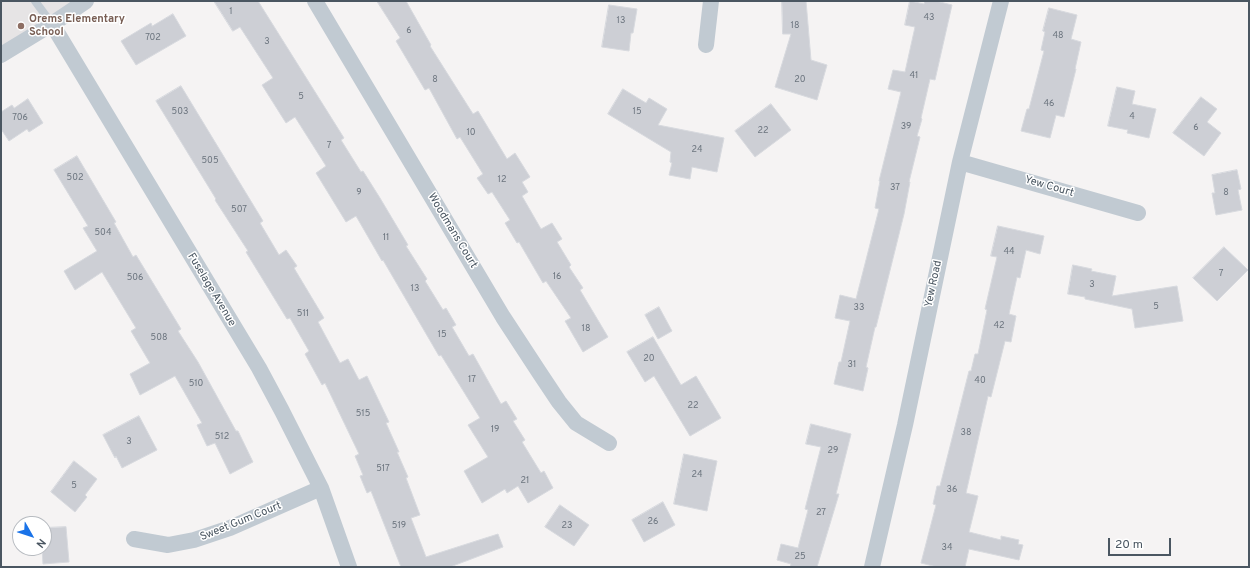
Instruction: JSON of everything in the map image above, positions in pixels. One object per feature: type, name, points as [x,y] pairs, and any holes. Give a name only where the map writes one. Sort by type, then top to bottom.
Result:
[{"type":"street","points":[[1,55],[86,1]]},
{"type":"street","name":"Woodmans Court","points":[[315,1],[503,317],[539,372],[559,402],[576,423],[609,443]]},
{"type":"street","points":[[706,45],[711,1]]},
{"type":"street","name":"Yew Road","points":[[872,567],[905,425],[960,162],[1001,1]]},
{"type":"street","name":"Fuselage Avenue","points":[[52,24],[259,368],[321,488],[349,567]]},
{"type":"street","name":"Yew Court","points":[[960,162],[1138,212]]},
{"type":"street","name":"Sweet Gum Court","points":[[134,539],[168,545],[194,540],[230,528],[321,488]]},
{"type":"lane","points":[[35,1],[52,24]]},
{"type":"shaded area","name":"Orems Elementary School","points":[[1,1],[82,1],[1,52]]},
{"type":"building","points":[[214,1],[258,1],[344,138],[341,140],[361,172],[363,171],[380,198],[408,245],[406,246],[427,279],[425,281],[443,310],[446,308],[456,325],[452,327],[469,356],[473,354],[501,404],[506,401],[517,419],[513,421],[525,440],[522,442],[541,473],[544,471],[553,488],[528,503],[518,486],[507,493],[505,489],[482,503],[464,471],[488,457],[468,425],[480,418],[441,355],[439,356],[356,216],[346,222],[316,173],[326,166],[295,117],[286,123],[262,85],[273,78],[240,27],[233,31]]},
{"type":"building","points":[[377,1],[406,1],[431,45],[430,46],[473,114],[478,111],[507,159],[515,153],[530,177],[522,182],[528,192],[522,196],[541,229],[552,223],[562,239],[557,242],[571,265],[569,267],[583,288],[580,290],[608,337],[583,352],[565,321],[571,318],[546,281],[543,283],[519,242],[517,243],[505,223],[510,220],[492,192],[488,194],[477,178],[483,174],[460,137],[457,139],[429,88],[425,90],[396,41],[400,38]]},
{"type":"building","points":[[782,1],[806,1],[811,60],[827,65],[817,100],[775,87],[791,34],[783,34]]},
{"type":"building","points":[[910,1],[924,4],[925,1],[936,1],[952,5],[935,80],[930,79],[921,118],[917,136],[920,137],[909,182],[904,214],[875,327],[866,367],[868,368],[863,391],[834,384],[839,362],[841,362],[850,321],[835,318],[840,295],[856,299],[879,209],[875,208],[879,181],[901,92],[888,89],[893,70],[905,72],[915,27],[905,25]]},
{"type":"building","points":[[609,5],[637,9],[633,33],[631,33],[629,51],[602,47]]},
{"type":"building","points":[[1049,8],[1077,15],[1071,39],[1081,42],[1064,117],[1056,115],[1050,138],[1021,131],[1027,109],[1029,109],[1044,51],[1041,50],[1045,32],[1043,31]]},
{"type":"building","points":[[173,14],[186,36],[136,65],[121,41],[151,23],[152,26]]},
{"type":"building","points":[[181,86],[263,221],[260,223],[279,255],[286,250],[297,266],[294,268],[324,318],[318,322],[340,363],[348,359],[359,380],[367,376],[389,422],[386,423],[408,477],[406,478],[420,515],[411,518],[426,557],[498,534],[503,547],[450,567],[401,567],[371,491],[367,493],[360,476],[363,475],[355,456],[359,454],[325,383],[322,385],[305,354],[309,351],[290,318],[287,319],[246,252],[248,251],[215,200],[216,199],[156,101]]},
{"type":"building","points":[[1117,87],[1135,91],[1132,104],[1156,109],[1149,138],[1127,133],[1128,130],[1108,126]]},
{"type":"building","points":[[623,89],[646,103],[649,98],[667,109],[658,125],[724,138],[717,172],[692,167],[690,179],[669,175],[672,163],[670,162],[671,152],[608,114]]},
{"type":"building","points":[[1201,97],[1217,109],[1207,122],[1221,133],[1204,156],[1173,133]]},
{"type":"building","points":[[28,99],[43,123],[29,132],[27,129],[9,141],[1,129],[1,112],[12,105],[14,108]]},
{"type":"building","points":[[771,104],[791,130],[755,157],[735,131]]},
{"type":"building","points":[[77,156],[116,222],[114,223],[133,257],[136,255],[181,329],[178,331],[198,362],[236,431],[238,431],[253,462],[230,474],[215,443],[207,446],[197,425],[202,423],[175,376],[140,395],[130,374],[150,363],[131,331],[136,328],[102,272],[75,290],[64,271],[97,251],[83,228],[88,226],[54,170]]},
{"type":"building","points":[[1237,170],[1241,189],[1238,190],[1242,210],[1216,215],[1212,193],[1215,193],[1212,175]]},
{"type":"building","points":[[998,226],[1044,236],[1040,254],[1026,250],[1020,278],[1017,277],[1009,314],[1016,316],[1011,342],[1005,341],[991,397],[988,396],[966,493],[978,496],[969,532],[1001,540],[1001,536],[1019,540],[1018,544],[1023,545],[1019,560],[969,549],[965,567],[937,567],[921,563],[936,505],[933,504],[937,486],[940,486],[969,371],[971,371],[975,354],[978,354],[987,310],[985,309],[997,257],[991,256]]},
{"type":"building","points":[[1224,247],[1248,270],[1217,301],[1193,278]]},
{"type":"building","points":[[1073,265],[1092,269],[1091,271],[1116,276],[1112,296],[1177,286],[1183,321],[1135,328],[1132,309],[1068,294]]},
{"type":"building","points":[[659,307],[672,331],[658,339],[645,315]]},
{"type":"building","points":[[653,337],[681,385],[696,376],[721,418],[690,436],[654,376],[645,382],[627,352]]},
{"type":"building","points":[[139,416],[157,450],[122,468],[103,435]]},
{"type":"building","points":[[811,424],[851,434],[836,494],[839,494],[817,567],[790,567],[791,564],[777,560],[781,544],[798,548],[808,510],[805,509],[821,447],[806,444]]},
{"type":"building","points":[[684,454],[717,461],[707,511],[674,504]]},
{"type":"building","points":[[74,461],[97,479],[85,495],[87,497],[75,512],[51,492]]},
{"type":"building","points":[[663,502],[675,525],[644,542],[632,520]]},
{"type":"building","points":[[560,505],[589,525],[574,546],[545,527]]},
{"type":"building","points":[[66,527],[69,562],[43,564],[42,556],[52,556],[52,528]]},
{"type":"place","name":"Orems Elementary School","points":[[21,26]]}]
